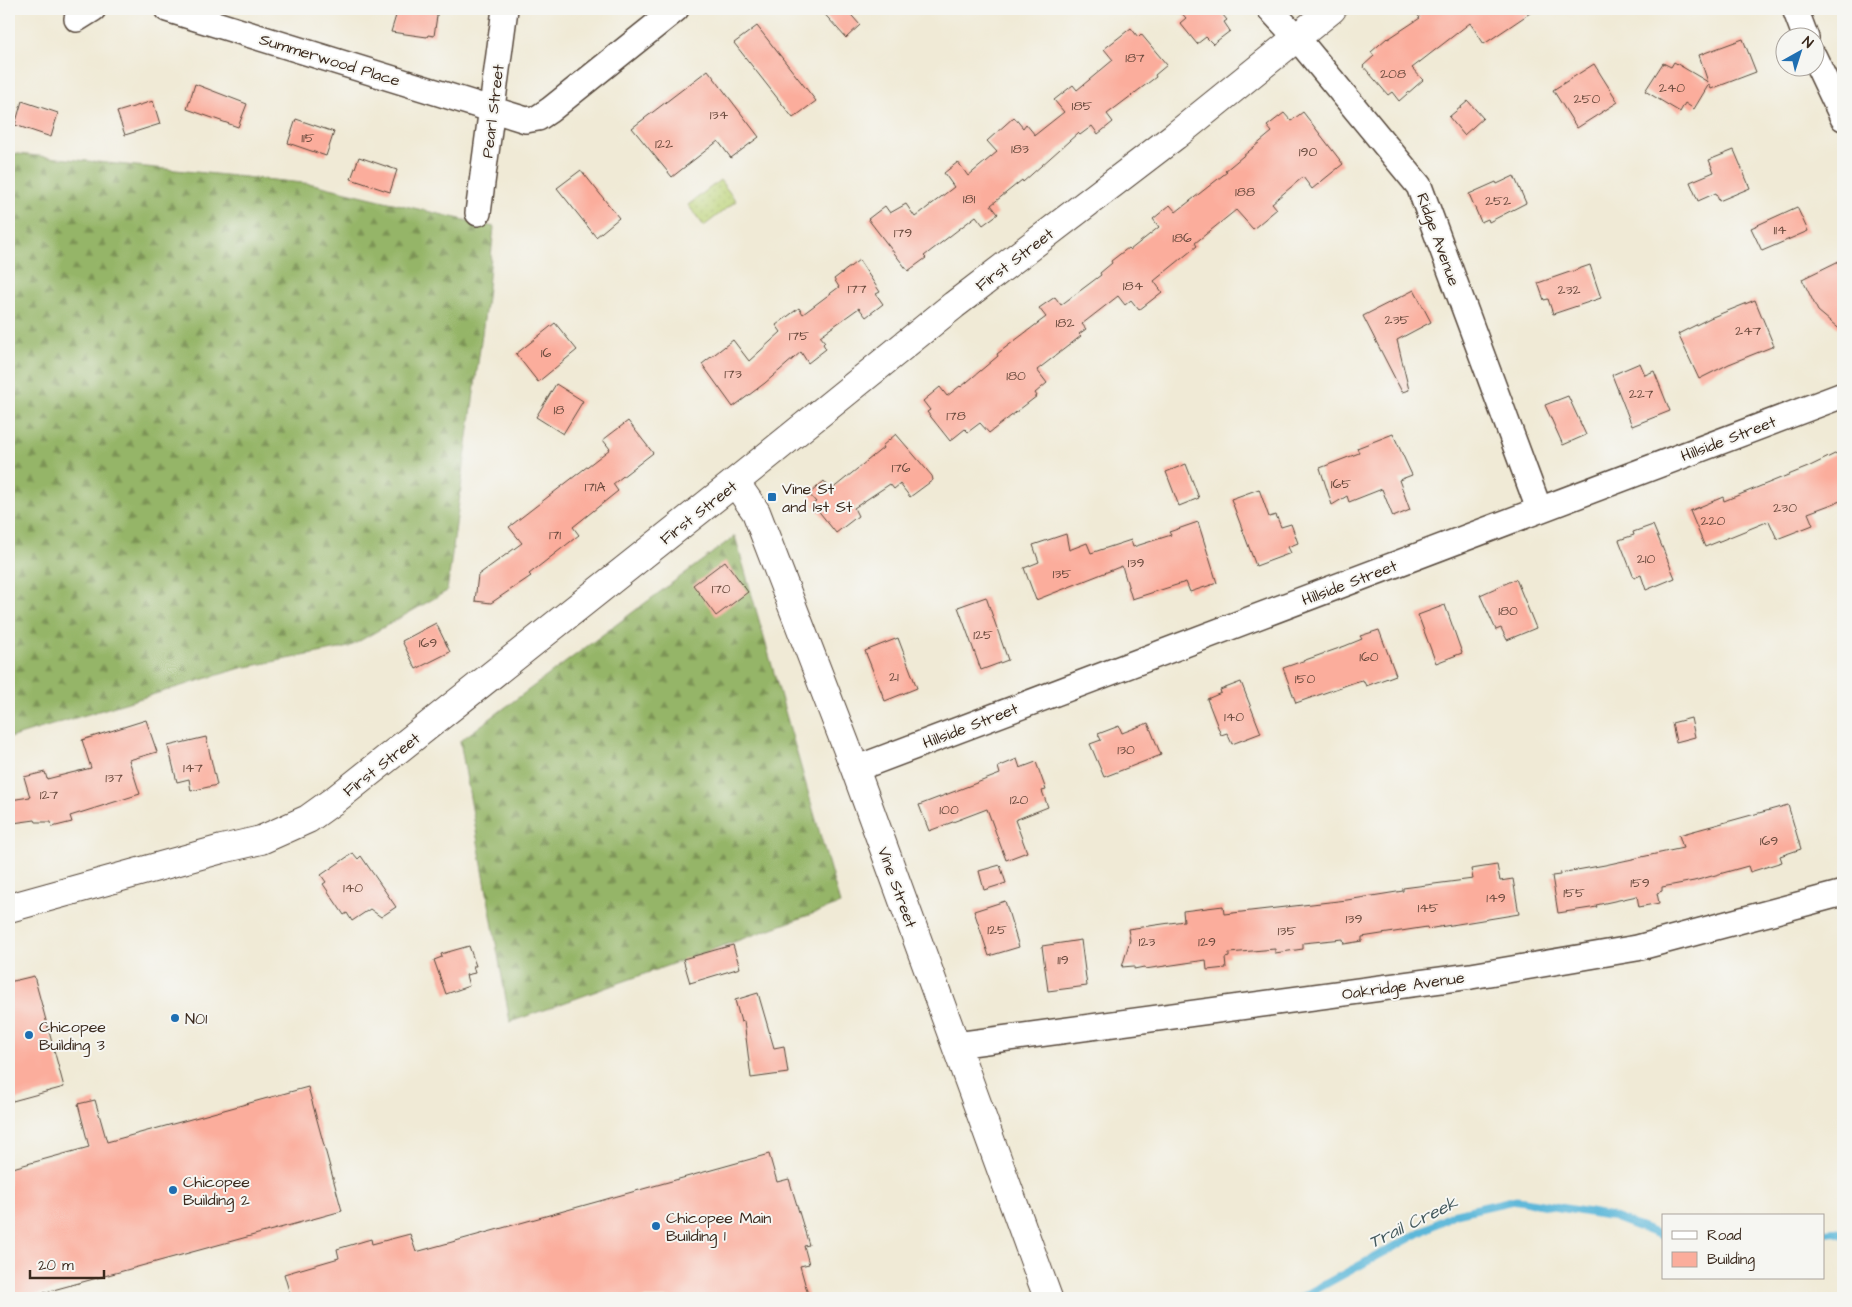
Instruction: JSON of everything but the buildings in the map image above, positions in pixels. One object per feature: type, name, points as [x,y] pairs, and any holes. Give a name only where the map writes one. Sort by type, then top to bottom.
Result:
[{"type":"street","name":"Summerwood Place","points":[[167,9],[526,120],[538,118],[676,9]]},
{"type":"street","name":"Pearl Street","points":[[478,213],[505,9]]},
{"type":"street","name":"Ridge Avenue","points":[[1270,9],[1297,38],[1419,186],[1539,509]]},
{"type":"street","name":"First Street","points":[[9,908],[261,840],[308,819],[336,799],[735,482],[954,305],[1175,136],[1332,9]]},
{"type":"street","points":[[1795,9],[1802,28]]},
{"type":"street","points":[[1824,78],[1843,118]]},
{"type":"street","name":"Hillside Street","points":[[855,769],[1843,395]]},
{"type":"street","name":"Vine Street","points":[[735,482],[756,512],[855,769],[1045,1289]]},
{"type":"street","name":"Oakridge Avenue","points":[[956,1045],[1481,975],[1637,948],[1843,893]]},
{"type":"green space","points":[[9,153],[313,184],[494,227],[487,297],[447,591],[349,647],[241,668],[9,738]]},
{"type":"green space","points":[[720,180],[736,201],[704,226],[688,205]]},
{"type":"green space","points":[[735,536],[840,904],[510,1022],[460,741]]},
{"type":"waterway","name":"Trail Creek","points":[[1300,1298],[1454,1214],[1515,1200],[1610,1216],[1662,1236]]},
{"type":"waterway","name":"Trail Creek","points":[[1824,1233],[1836,1232],[1843,1235]]},
{"type":"place","name":"Vine St and 1st St","points":[[772,497]]},
{"type":"place","name":"N01","points":[[175,1018]]},
{"type":"place","name":"Chicopee Building 3","points":[[29,1035]]},
{"type":"place","name":"Chicopee Building 2","points":[[173,1190]]},
{"type":"place","name":"Chicopee Main Building 1","points":[[656,1226]]}]
